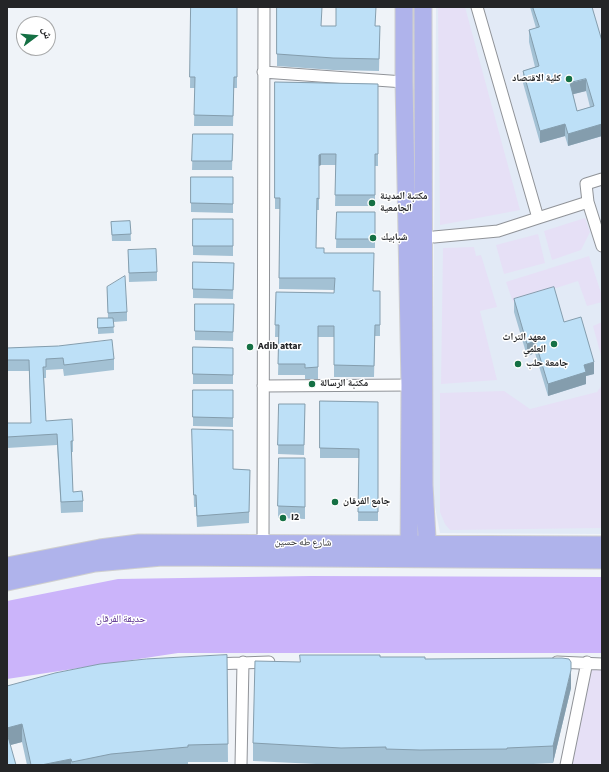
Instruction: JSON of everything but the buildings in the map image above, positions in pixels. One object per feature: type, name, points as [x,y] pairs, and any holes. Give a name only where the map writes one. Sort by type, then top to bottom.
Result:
[{"type":"main road","points":[[404,7],[410,385],[409,552],[602,545]]},
{"type":"main road","points":[[423,7],[424,477],[428,552]]},
{"type":"main road","name":"شارع طه حسين","points":[[7,566],[100,548],[139,543],[263,542],[409,552]]},
{"type":"main road","name":"شارع طه حسين","points":[[7,582],[95,563],[162,558],[409,552]]},
{"type":"main road","points":[[428,552],[602,560]]},
{"type":"street","points":[[263,542],[264,7]]},
{"type":"street","points":[[477,7],[538,218]]},
{"type":"street","points":[[264,72],[404,82]]},
{"type":"street","points":[[602,179],[586,184],[588,202],[602,246]]},
{"type":"street","points":[[434,237],[498,232],[588,202]]},
{"type":"street","points":[[263,386],[410,385]]},
{"type":"street","points":[[204,665],[244,662],[283,662]]},
{"type":"street","points":[[241,765],[244,662]]},
{"type":"street","points":[[547,662],[586,662],[602,664]]},
{"type":"street","points":[[566,765],[586,662]]},
{"type":"shaded area","name":"جامعة حلب","points":[[436,7],[602,7],[602,534],[440,533],[432,491]]},
{"type":"shaded area","points":[[438,7],[465,7],[520,210],[440,225]]},
{"type":"shaded area","points":[[585,218],[590,232],[581,250],[552,260],[544,231]]},
{"type":"shaded area","points":[[538,234],[545,263],[504,274],[496,245]]},
{"type":"shaded area","points":[[474,247],[476,256],[481,255],[497,307],[480,311],[497,380],[441,384],[443,248]]},
{"type":"shaded area","points":[[589,256],[602,296],[602,302],[587,306],[578,281],[513,302],[506,282]]},
{"type":"shaded area","points":[[602,322],[602,359],[593,326]]},
{"type":"shaded area","points":[[602,385],[602,528],[450,530],[445,524],[440,512],[440,393],[504,391],[530,409],[597,392]]},
{"type":"shaded area","points":[[587,662],[602,664],[602,765],[566,765]]},
{"type":"green space","name":"حديقة الفرقان","points":[[311,576],[602,577],[602,653],[178,653],[7,679],[7,601],[118,579]]},
{"type":"place","name":"كلية الاقتصاد","points":[[569,79]]},
{"type":"place","name":"مكتبة المدينة الجامعية","points":[[372,203]]},
{"type":"place","name":"شبابيك","points":[[373,238]]},
{"type":"place","name":"معهد التراث العلمي","points":[[554,344]]},
{"type":"place","name":"Adib attar","points":[[250,347]]},
{"type":"place","name":"جامعة حلب","points":[[518,364]]},
{"type":"place","name":"مكتبة الرسالة","points":[[312,384]]},
{"type":"place","name":"جامع الفرقان","points":[[335,502]]},
{"type":"place","name":"I2","points":[[283,518]]}]
